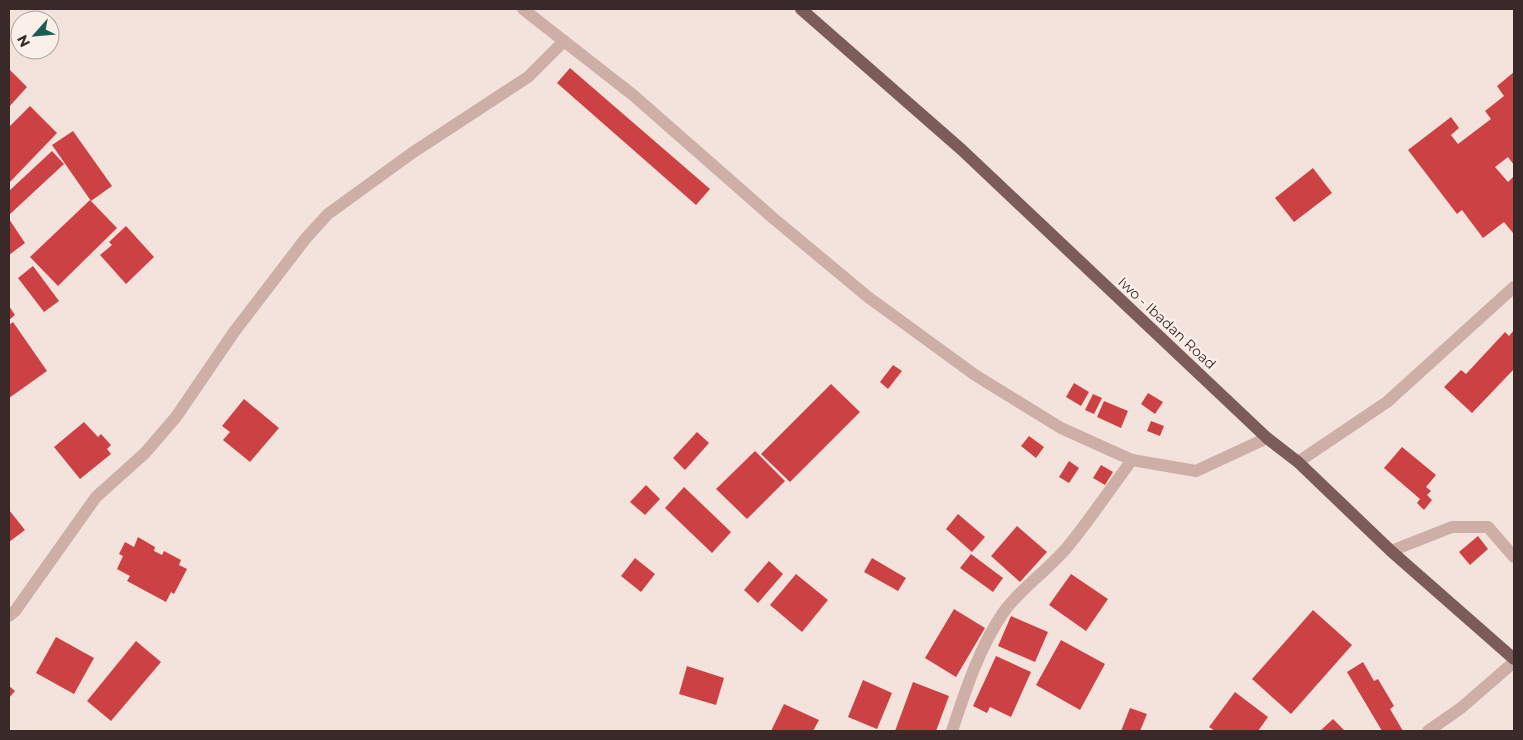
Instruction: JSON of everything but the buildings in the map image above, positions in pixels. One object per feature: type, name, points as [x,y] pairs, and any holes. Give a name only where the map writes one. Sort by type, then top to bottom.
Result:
[{"type":"main road","name":"Iwo - Ibadan Road","points":[[801,9],[962,150],[1267,438],[1298,462],[1391,551],[1514,660]]},
{"type":"street","points":[[523,9],[633,95],[773,218],[876,302],[975,375],[1061,428],[1132,460],[1196,471],[1267,438]]},
{"type":"street","points":[[9,616],[15,611],[96,497],[145,453],[176,417],[234,332],[306,238],[328,214],[412,152],[528,78],[564,41]]},
{"type":"street","points":[[1298,462],[1387,402],[1514,287]]},
{"type":"street","points":[[952,731],[986,642],[1002,614],[1017,595],[1068,546],[1132,460]]},
{"type":"street","points":[[1391,551],[1452,527],[1488,527],[1514,557]]},
{"type":"street","points":[[1428,731],[1461,708],[1514,660]]}]
